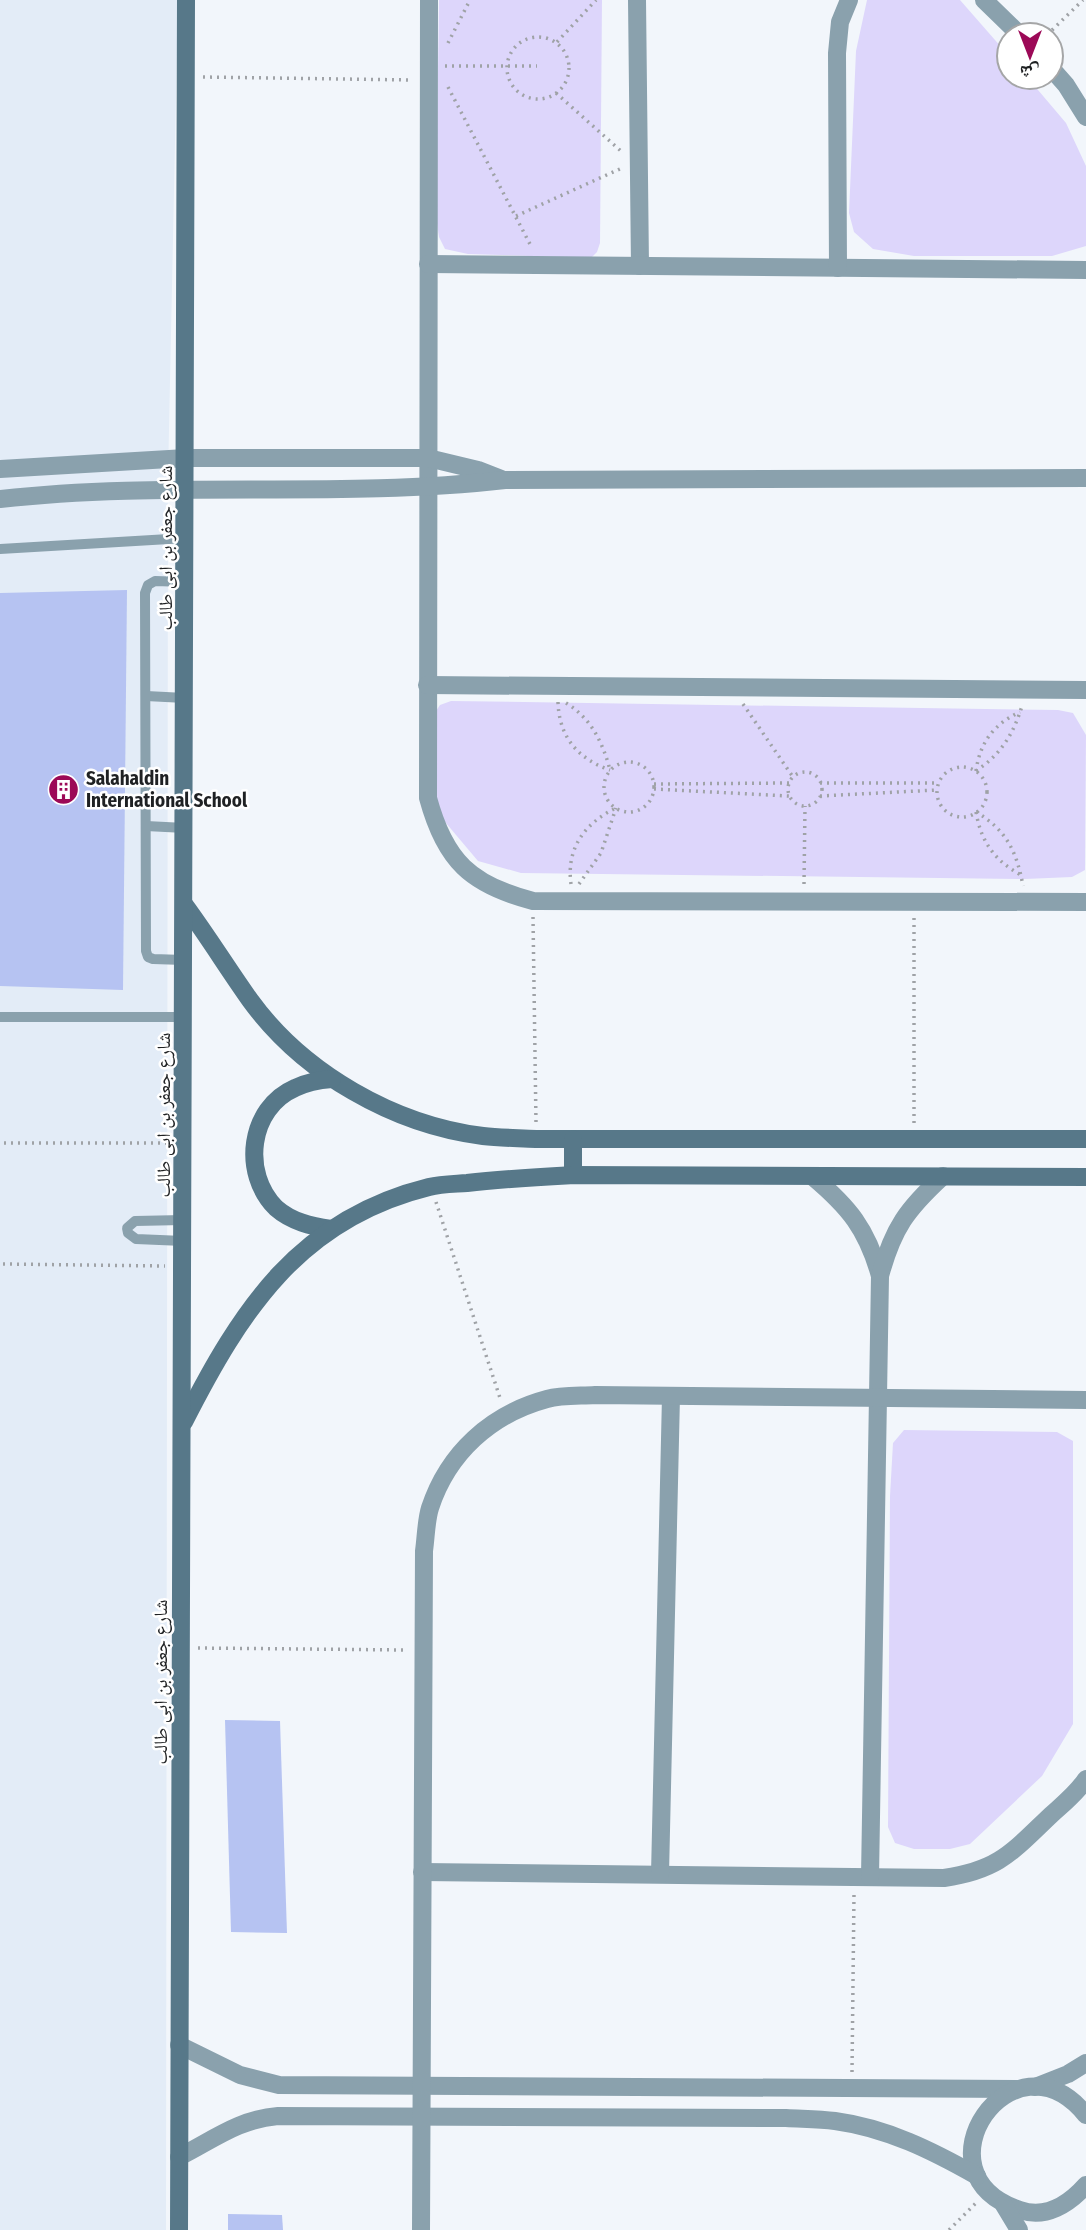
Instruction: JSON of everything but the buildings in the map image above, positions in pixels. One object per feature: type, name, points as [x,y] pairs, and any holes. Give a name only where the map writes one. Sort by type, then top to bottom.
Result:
[{"type":"street","name":"شارع جعفر بن ابى طالب","points":[[179,2230],[186,0]]},
{"type":"street","points":[[429,0],[428,798],[436,829],[452,856],[475,878],[503,893],[533,901],[1086,902]]},
{"type":"street","points":[[637,0],[636,165],[640,266]]},
{"type":"street","points":[[838,268],[837,53],[840,22],[849,0]]},
{"type":"street","points":[[984,0],[1006,21]]},
{"type":"street","points":[[1065,84],[1086,117]]},
{"type":"street","points":[[428,264],[1086,270]]},
{"type":"street","points":[[0,469],[186,458],[428,458],[505,480]]},
{"type":"street","points":[[0,499],[111,491],[428,487],[505,480],[1086,478]]},
{"type":"street","points":[[427,685],[1086,690]]},
{"type":"street","points":[[184,904],[251,1002],[289,1043],[332,1079],[379,1105],[429,1124],[482,1136],[536,1139],[1086,1139]]},
{"type":"street","points":[[331,1229],[293,1220],[276,1208],[260,1183],[253,1154],[256,1134],[264,1116],[277,1100],[293,1088],[332,1079]]},
{"type":"street","points":[[573,1139],[573,1175]]},
{"type":"street","points":[[183,1426],[215,1361],[245,1314],[284,1267],[331,1229],[379,1203],[431,1186],[573,1175],[1086,1177]]},
{"type":"street","points":[[812,1176],[839,1198],[858,1221],[872,1247],[880,1276]]},
{"type":"street","points":[[862,1877],[880,1276],[888,1248],[900,1222],[918,1199],[943,1176]]},
{"type":"street","points":[[421,2230],[424,1551],[430,1509],[446,1471],[463,1449],[472,1438],[506,1414],[549,1398],[595,1395],[1086,1399]]},
{"type":"street","points":[[660,1874],[671,1396]]},
{"type":"street","points":[[422,1872],[944,1878],[973,1873],[1000,1861],[1023,1842],[1086,1779]]},
{"type":"street","points":[[179,2045],[240,2075],[269,2083],[1026,2088],[1056,2091],[1076,2102],[1086,2115]]},
{"type":"street","points":[[982,2184],[971,2150],[977,2124],[993,2102],[1068,2074],[1086,2063]]},
{"type":"street","points":[[179,2157],[237,2125],[257,2118],[278,2116],[786,2118],[837,2122],[886,2133],[933,2151],[982,2184],[1004,2205],[1019,2230]]},
{"type":"street","points":[[1004,2205],[1027,2212],[1051,2211],[1073,2200],[1086,2185]]},
{"type":"lane","points":[[0,549],[186,538]]},
{"type":"lane","points":[[184,960],[153,959],[148,957],[146,951],[145,593],[148,585],[155,582],[186,582]]},
{"type":"lane","points":[[146,696],[185,698]]},
{"type":"lane","points":[[146,826],[184,828]]},
{"type":"lane","points":[[0,1017],[184,1017]]},
{"type":"lane","points":[[183,1220],[135,1221],[127,1228],[128,1233],[136,1239],[183,1241]]},
{"type":"path","points":[[447,44],[470,0]]},
{"type":"path","points":[[557,42],[596,0]]},
{"type":"path","points":[[1061,21],[1083,0]]},
{"type":"path","points":[[541,36],[557,42],[563,48],[569,64],[566,80],[556,93],[542,99],[526,97],[513,88],[506,66],[511,50],[524,39],[541,36]]},
{"type":"path","points":[[185,77],[537,66]]},
{"type":"path","points":[[431,71],[516,216],[541,265]]},
{"type":"path","points":[[516,216],[636,165],[556,93]]},
{"type":"path","points":[[732,687],[793,777]]},
{"type":"path","points":[[976,771],[1004,747],[1011,736],[1027,689]]},
{"type":"path","points":[[558,698],[571,706],[593,728],[601,741],[610,770],[582,756],[570,744],[561,722],[558,698]]},
{"type":"path","points":[[976,771],[977,758],[989,734],[998,725],[1020,712]]},
{"type":"path","points":[[622,762],[637,763],[648,771],[654,784],[648,803],[636,810],[616,808],[604,793],[604,780],[610,770],[622,762]]},
{"type":"path","points":[[1021,874],[999,860],[990,850],[978,826],[976,813],[987,793],[983,778],[976,771],[963,767],[948,771],[939,783],[938,798],[946,811],[961,816],[976,813],[998,827],[1007,837],[1014,849],[1021,874],[1026,902]]},
{"type":"path","points":[[789,796],[789,783],[793,777],[805,772],[817,777],[820,796]]},
{"type":"path","points":[[654,784],[789,783]]},
{"type":"path","points":[[820,783],[939,783]]},
{"type":"path","points":[[654,789],[789,796],[798,805],[805,806],[811,805],[820,796],[937,790]]},
{"type":"path","points":[[804,902],[805,806]]},
{"type":"path","points":[[616,808],[601,853],[572,890],[570,865],[577,841],[587,827],[616,808]]},
{"type":"path","points":[[533,901],[536,1139]]},
{"type":"path","points":[[914,902],[914,1139]]},
{"type":"path","points":[[4,1143],[183,1143]]},
{"type":"path","points":[[431,1186],[506,1414]]},
{"type":"path","points":[[3,1264],[183,1266]]},
{"type":"path","points":[[181,1648],[423,1651]]},
{"type":"path","points":[[851,2088],[862,1877]]},
{"type":"path","points":[[949,2230],[982,2184]]},
{"type":"shaded area","points":[[0,0],[178,0],[168,477],[166,2230],[0,2230]]},
{"type":"shaded area","points":[[439,0],[602,0],[600,243],[591,258],[468,254],[445,249],[439,237],[436,217]]},
{"type":"shaded area","points":[[867,0],[960,0],[995,40],[995,91],[1039,91],[1066,123],[1086,166],[1086,246],[1052,256],[914,256],[873,249],[854,232],[849,213],[856,51]]},
{"type":"shaded area","points":[[451,701],[1058,710],[1073,713],[1086,735],[1085,870],[1072,877],[1025,879],[521,873],[478,861],[440,816],[432,780],[432,717],[440,705]]},
{"type":"shaded area","points":[[904,1430],[1057,1432],[1073,1441],[1073,1724],[1042,1776],[970,1844],[950,1849],[914,1849],[895,1843],[888,1827],[890,1496],[893,1443]]},
{"type":"place","name":"Salahaldin International School","points":[[63,789]]}]
